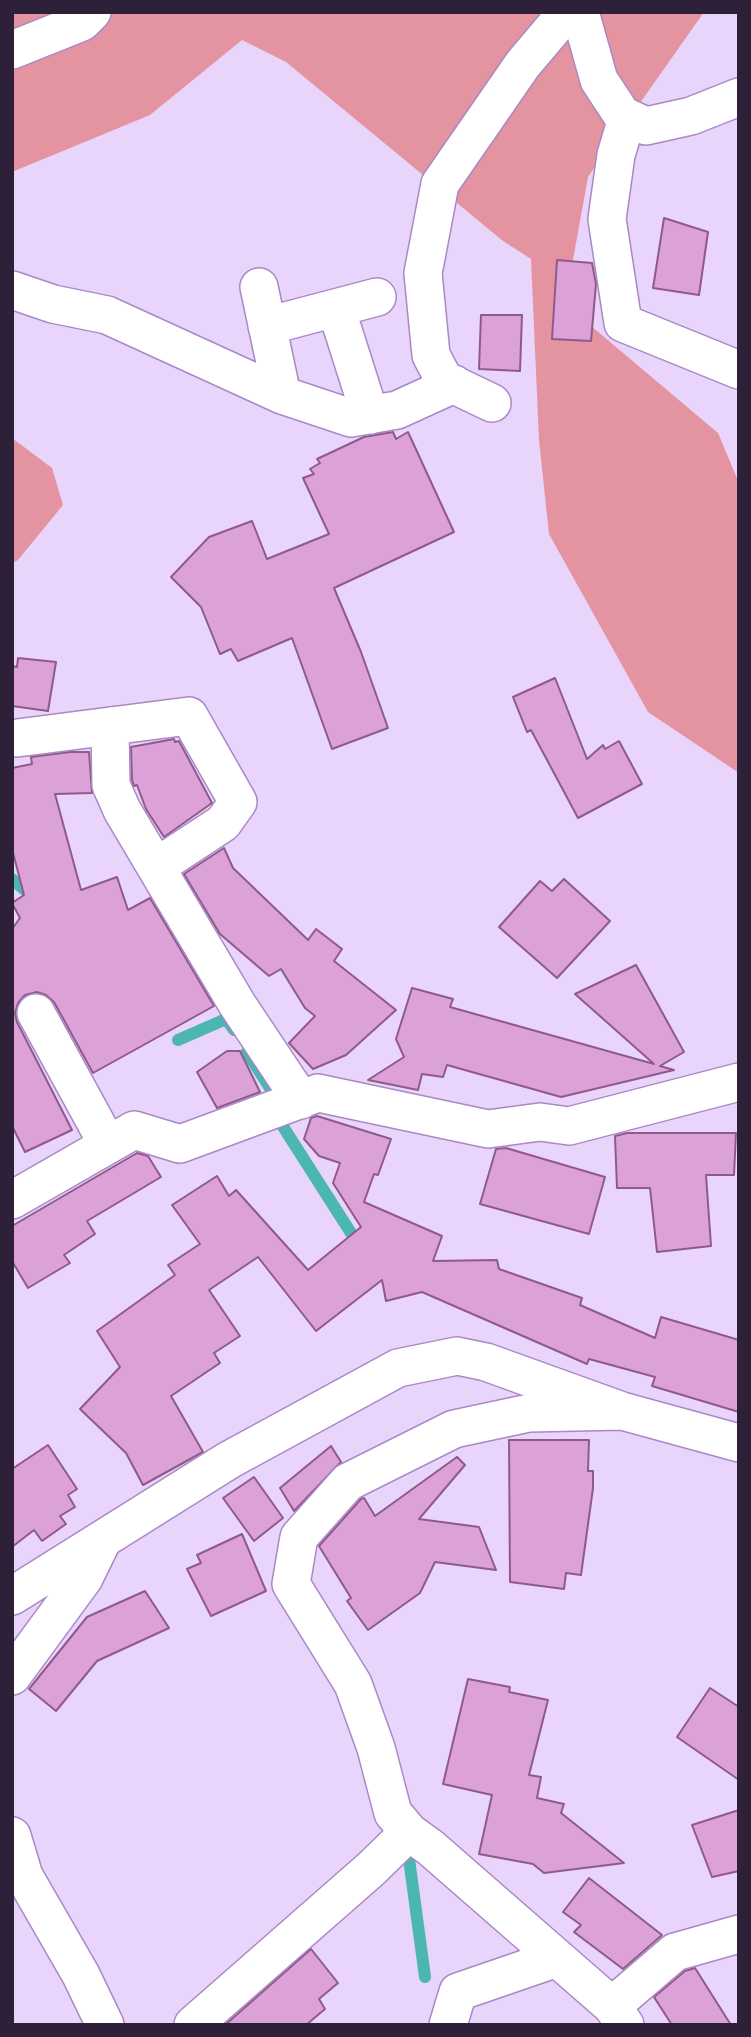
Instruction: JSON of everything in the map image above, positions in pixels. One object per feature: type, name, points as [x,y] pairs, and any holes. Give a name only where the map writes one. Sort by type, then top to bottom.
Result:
[{"type":"street","points":[[12,50],[82,22],[92,12]]},
{"type":"street","points":[[492,403],[444,380],[430,355],[423,272],[440,184],[523,64],[567,12]]},
{"type":"street","points":[[580,12],[599,80],[622,115],[627,118],[646,126],[691,116],[739,97]]},
{"type":"street","points":[[627,118],[616,155],[607,219],[623,323],[739,370]]},
{"type":"street","points":[[259,287],[282,395]]},
{"type":"street","points":[[12,290],[53,304],[107,315],[282,395],[351,418],[397,410],[454,384]]},
{"type":"street","points":[[267,326],[377,297]]},
{"type":"street","points":[[336,308],[370,415]]},
{"type":"street","points":[[17,738],[189,716],[238,802],[223,823],[156,867]]},
{"type":"street","points":[[110,726],[111,785],[122,810],[237,1004],[301,1100]]},
{"type":"street","points":[[36,1013],[108,1145]]},
{"type":"street","points":[[12,1200],[134,1130],[180,1144],[318,1093],[488,1129],[540,1122],[569,1126],[739,1082]]},
{"type":"street","points":[[12,1596],[229,1460],[398,1368],[457,1356],[486,1362],[622,1411],[739,1443]]},
{"type":"street","points":[[622,1411],[529,1413],[454,1429],[348,1482],[299,1536],[290,1584],[354,1684],[376,1748],[393,1814],[409,1832],[431,1847],[619,2015],[675,1952],[739,1934]]},
{"type":"street","points":[[12,1676],[84,1578],[103,1539]]},
{"type":"street","points":[[193,2025],[361,1878],[409,1832]]},
{"type":"street","points":[[12,1836],[24,1876],[81,1975],[105,2025]]},
{"type":"street","points":[[448,2025],[458,1992],[557,1958]]},
{"type":"shaded area","points":[[12,12],[704,12],[588,177],[565,304],[718,433],[739,483],[739,773],[648,712],[549,534],[539,440],[531,259],[503,241],[286,62],[242,40],[150,115],[12,172]]},
{"type":"shaded area","points":[[12,438],[52,468],[63,505],[18,560],[12,563]]},
{"type":"building","points":[[664,218],[708,232],[699,295],[653,288]]},
{"type":"building","points":[[557,260],[592,263],[596,284],[591,341],[552,339]]},
{"type":"building","points":[[481,315],[522,315],[520,371],[479,369]]},
{"type":"building","points":[[393,432],[396,439],[408,432],[454,532],[334,588],[361,652],[388,728],[332,749],[292,638],[238,661],[231,649],[220,654],[201,607],[171,577],[209,537],[252,521],[267,559],[329,534],[303,478],[314,474],[310,469],[320,463],[317,459],[364,437]]},
{"type":"building","points":[[18,658],[56,662],[48,711],[12,706],[12,666],[17,667]]},
{"type":"building","points":[[555,678],[587,759],[603,745],[605,749],[619,741],[642,784],[578,818],[531,730],[527,732],[513,697]]},
{"type":"building","points":[[174,739],[175,742],[179,741],[212,803],[164,837],[146,809],[137,785],[134,786],[131,747]]},
{"type":"building","points":[[89,752],[92,793],[55,794],[81,890],[117,877],[128,910],[150,898],[214,1006],[93,1073],[54,1002],[37,992],[25,995],[18,1003],[15,1013],[17,1022],[72,1130],[25,1152],[12,1126],[12,929],[20,918],[12,903],[24,895],[12,849],[12,768],[32,764],[31,757]]},
{"type":"building","points":[[224,848],[233,868],[308,940],[316,929],[342,949],[334,961],[396,1010],[346,1055],[313,1069],[289,1043],[315,1016],[305,1008],[281,969],[269,976],[220,934],[184,874]]},
{"type":"building","points":[[564,879],[610,921],[557,978],[499,927],[540,881],[552,891]]},
{"type":"building","points":[[636,965],[684,1052],[660,1066],[674,1070],[561,1097],[447,1065],[443,1077],[422,1074],[418,1090],[368,1080],[404,1057],[396,1039],[412,988],[453,999],[450,1007],[654,1064],[575,994]]},
{"type":"building","points":[[227,1051],[240,1051],[260,1092],[217,1108],[197,1072]]},
{"type":"building","points":[[317,1116],[391,1139],[378,1175],[374,1174],[364,1202],[442,1236],[433,1261],[497,1260],[499,1269],[582,1298],[580,1305],[655,1338],[661,1317],[739,1340],[739,1412],[652,1386],[655,1377],[589,1359],[587,1364],[422,1292],[386,1301],[382,1280],[316,1331],[258,1257],[209,1290],[240,1336],[214,1353],[220,1363],[171,1396],[203,1452],[143,1485],[126,1453],[80,1409],[120,1367],[97,1331],[175,1275],[168,1265],[200,1244],[172,1205],[217,1176],[229,1196],[236,1190],[308,1270],[361,1227],[333,1183],[340,1163],[319,1156],[304,1139],[311,1118]]},
{"type":"building","points":[[627,1133],[736,1133],[734,1175],[706,1175],[711,1246],[657,1252],[650,1188],[617,1188],[615,1136]]},
{"type":"building","points":[[506,1148],[605,1177],[589,1234],[480,1204],[496,1149]]},
{"type":"building","points":[[137,1153],[148,1156],[161,1177],[87,1221],[95,1234],[64,1255],[70,1263],[28,1288],[12,1261],[12,1226]]},
{"type":"building","points":[[509,1440],[589,1440],[588,1471],[593,1471],[593,1488],[581,1575],[566,1573],[564,1589],[510,1582]]},
{"type":"building","points":[[48,1445],[77,1489],[68,1495],[75,1507],[60,1516],[66,1524],[42,1541],[34,1530],[12,1547],[12,1469]]},
{"type":"building","points":[[331,1446],[341,1462],[294,1511],[280,1488]]},
{"type":"building","points":[[457,1457],[465,1465],[419,1519],[479,1527],[496,1570],[435,1562],[420,1593],[368,1630],[347,1601],[351,1598],[319,1546],[361,1499],[364,1498],[375,1516]]},
{"type":"building","points":[[254,1477],[283,1518],[254,1541],[223,1498]]},
{"type":"building","points":[[242,1534],[266,1591],[211,1616],[187,1569],[201,1563],[197,1555]]},
{"type":"building","points":[[145,1591],[169,1628],[97,1661],[56,1711],[29,1689],[87,1617]]},
{"type":"building","points":[[468,1679],[510,1687],[509,1692],[548,1700],[529,1775],[541,1777],[537,1798],[564,1804],[561,1813],[624,1863],[544,1873],[533,1864],[479,1854],[492,1795],[443,1784]]},
{"type":"building","points":[[710,1688],[739,1707],[739,1780],[677,1737]]},
{"type":"building","points":[[739,1810],[739,1871],[712,1877],[692,1825]]},
{"type":"building","points":[[589,1878],[662,1935],[623,1969],[574,1932],[581,1925],[563,1912]]},
{"type":"building","points":[[311,1949],[338,1983],[319,1999],[325,2009],[306,2025],[225,2025]]},
{"type":"building","points":[[695,1968],[731,2025],[672,2025],[654,1997],[685,1971]]},
{"type":"waterway","points":[[12,879],[33,897]]},
{"type":"waterway","points":[[178,1040],[226,1019],[234,1030]]},
{"type":"waterway","points":[[247,1052],[270,1088]]},
{"type":"waterway","points":[[282,1125],[358,1244]]},
{"type":"waterway","points":[[409,1859],[425,1977]]}]
